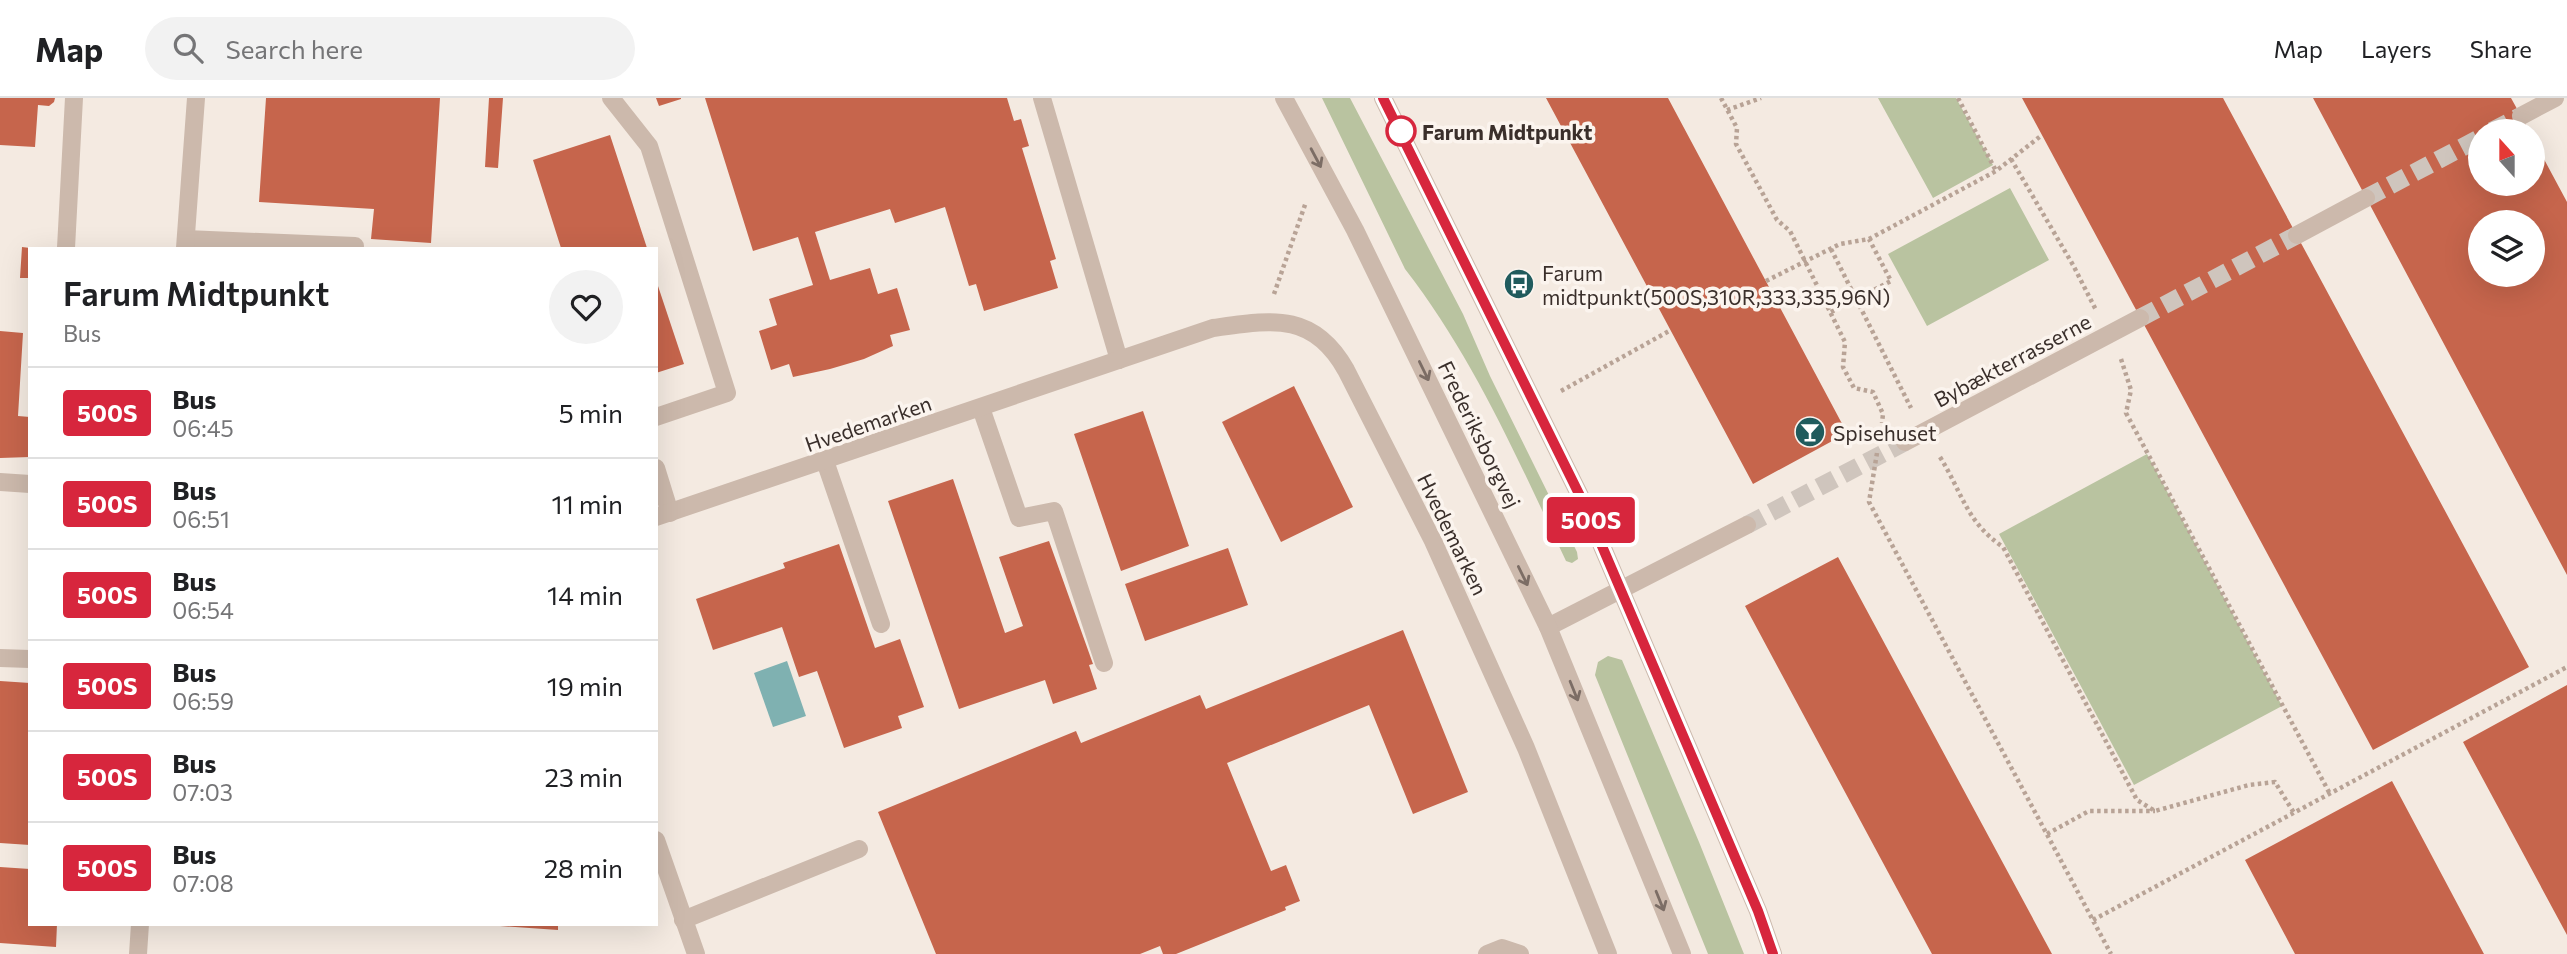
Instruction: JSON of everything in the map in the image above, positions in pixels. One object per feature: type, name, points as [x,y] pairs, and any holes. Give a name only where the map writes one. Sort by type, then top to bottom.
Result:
[{"type":"street","points":[[66,247],[74,98]]},
{"type":"street","points":[[196,98],[186,244],[355,246]]},
{"type":"street","points":[[611,98],[649,146],[727,393],[658,416]]},
{"type":"street","points":[[1042,98],[1119,360]]},
{"type":"street","name":"Frederiksborgvej","points":[[1284,98],[1355,230],[1548,627],[1682,954]]},
{"type":"street","points":[[1383,98],[1584,504],[1758,911],[1773,954]]},
{"type":"street","points":[[2521,116],[2555,98]]},
{"type":"street","points":[[2297,235],[2366,198]]},
{"type":"street","name":"Bybækterrasserne","points":[[1905,442],[2140,318]]},
{"type":"street","name":"Hvedemarken","points":[[658,481],[663,515],[1213,328],[1265,321],[1288,323],[1318,335],[1334,349],[1346,370],[1433,541],[1515,724],[1608,954]]},
{"type":"street","points":[[981,408],[1019,517],[1054,511],[1104,663]]},
{"type":"street","points":[[825,461],[881,624]]},
{"type":"street","points":[[0,482],[28,484]]},
{"type":"street","points":[[1548,627],[1747,525]]},
{"type":"street","points":[[0,657],[28,659]]},
{"type":"street","points":[[658,846],[696,954]]},
{"type":"street","points":[[683,920],[859,849]]},
{"type":"street","points":[[138,954],[140,926]]},
{"type":"street","points":[[1487,954],[1502,948],[1520,954]]},
{"type":"path","points":[[1721,98],[1737,128],[1736,144],[1777,219],[1790,231],[1846,342],[1843,367],[1854,388],[1873,392],[1883,414],[1881,426]]},
{"type":"path","points":[[1727,110],[1761,98]]},
{"type":"path","points":[[1958,98],[1996,172]]},
{"type":"path","points":[[1766,281],[1840,244],[1869,239],[1996,172],[2042,135]]},
{"type":"path","points":[[2011,159],[2088,295]]},
{"type":"path","points":[[1265,321],[1306,202]]},
{"type":"path","points":[[1831,312],[1891,281],[1869,239]]},
{"type":"path","points":[[1831,249],[1923,432],[1944,462],[1974,523],[2003,547],[2137,800],[2155,810]]},
{"type":"path","points":[[1560,391],[1671,330]]},
{"type":"path","points":[[2108,335],[2126,369],[2131,390],[2126,413],[2330,794]]},
{"type":"path","points":[[1877,452],[1869,502],[2111,954]]},
{"type":"path","points":[[2093,920],[2567,667]]},
{"type":"path","points":[[2047,835],[2089,811],[2155,810],[2249,785],[2274,782],[2294,813]]},
{"type":"green space","points":[[1322,98],[1350,98],[1463,314],[1490,376],[1577,552],[1578,559],[1572,563],[1566,561],[1474,374],[1430,303],[1405,269]]},
{"type":"green space","points":[[1878,98],[1956,98],[1993,165],[1933,198]]},
{"type":"green space","points":[[2010,188],[2049,260],[1927,326],[1888,254]]},
{"type":"green space","points":[[2147,454],[2282,706],[2134,785],[1999,534]]},
{"type":"green space","points":[[1608,656],[1622,660],[1744,954],[1708,954],[1595,675],[1598,662]]},
{"type":"water","points":[[787,661],[806,716],[773,727],[754,673]]},
{"type":"building","points":[[0,98],[55,98],[49,106],[38,105],[35,147],[0,145]]},
{"type":"building","points":[[266,98],[440,98],[431,243],[371,239],[374,209],[259,202]]},
{"type":"building","points":[[489,98],[503,98],[498,168],[485,167]]},
{"type":"building","points":[[656,98],[681,98],[681,99],[659,106]]},
{"type":"building","points":[[705,98],[1007,98],[1014,121],[1021,119],[1029,146],[1022,148],[1056,259],[1050,261],[1058,288],[984,311],[976,284],[969,286],[945,207],[895,223],[890,209],[815,232],[830,280],[870,268],[878,294],[897,288],[910,330],[890,335],[893,346],[864,359],[830,369],[793,377],[789,364],[771,370],[759,331],[777,325],[769,299],[813,285],[798,237],[753,251]]},
{"type":"building","points":[[1546,98],[1668,98],[1847,433],[1753,484]]},
{"type":"building","points":[[2022,98],[2223,98],[2529,667],[2373,750]]},
{"type":"building","points":[[2313,98],[2511,98],[2522,119],[2468,119],[2468,196],[2545,196],[2545,161],[2567,202],[2567,575]]},
{"type":"building","points":[[610,135],[647,247],[561,247],[533,160]]},
{"type":"building","points":[[22,247],[28,248],[28,278],[20,278]]},
{"type":"building","points":[[658,286],[684,364],[658,372]]},
{"type":"building","points":[[0,331],[23,333],[18,416],[28,417],[28,457],[0,458]]},
{"type":"building","points":[[1294,386],[1353,507],[1281,542],[1222,422]]},
{"type":"building","points":[[1143,411],[1189,546],[1121,571],[1074,434]]},
{"type":"building","points":[[953,479],[1005,633],[1023,626],[999,557],[1049,541],[1093,664],[1089,665],[1097,689],[1053,704],[1045,680],[959,709],[888,501]]},
{"type":"building","points":[[839,544],[875,648],[900,639],[924,707],[898,716],[902,728],[844,748],[817,671],[799,677],[782,627],[713,650],[696,599],[785,568],[783,563]]},
{"type":"building","points":[[1228,548],[1248,605],[1145,641],[1125,584]]},
{"type":"building","points":[[1838,557],[2052,954],[1932,954],[1745,606]]},
{"type":"building","points":[[1403,630],[1468,792],[1413,814],[1369,705],[1227,763],[1271,871],[1286,865],[1300,901],[1285,907],[1286,910],[1176,954],[1163,954],[1160,946],[1140,954],[936,954],[878,812],[1076,731],[1081,743],[1200,695],[1206,709]]},
{"type":"building","points":[[0,681],[28,683],[28,845],[0,843]]},
{"type":"building","points":[[2567,685],[2567,935],[2463,742]]},
{"type":"building","points":[[2392,781],[2484,954],[2295,954],[2245,860]]},
{"type":"building","points":[[0,867],[28,869],[28,926],[57,926],[56,947],[0,943]]},
{"type":"building","points":[[500,926],[558,926],[558,930]]},
{"type":"tunnel","points":[[2515,119],[2521,116]]},
{"type":"tunnel","points":[[2366,198],[2468,144]]},
{"type":"tunnel","points":[[2140,318],[2297,235]]},
{"type":"tunnel","points":[[1747,525],[1905,442]]},
{"type":"bus line","name":"500S","points":[[1383,98],[1584,504],[1758,911],[1773,954]]},
{"type":"place","name":"Farum Midtpunkt","points":[[1401,131]]},
{"type":"place","name":"Farum midtpunkt(500S,310R,333,335,96N)","points":[[1519,284]]},
{"type":"place","name":"Spisehuset","points":[[1810,432]]}]
